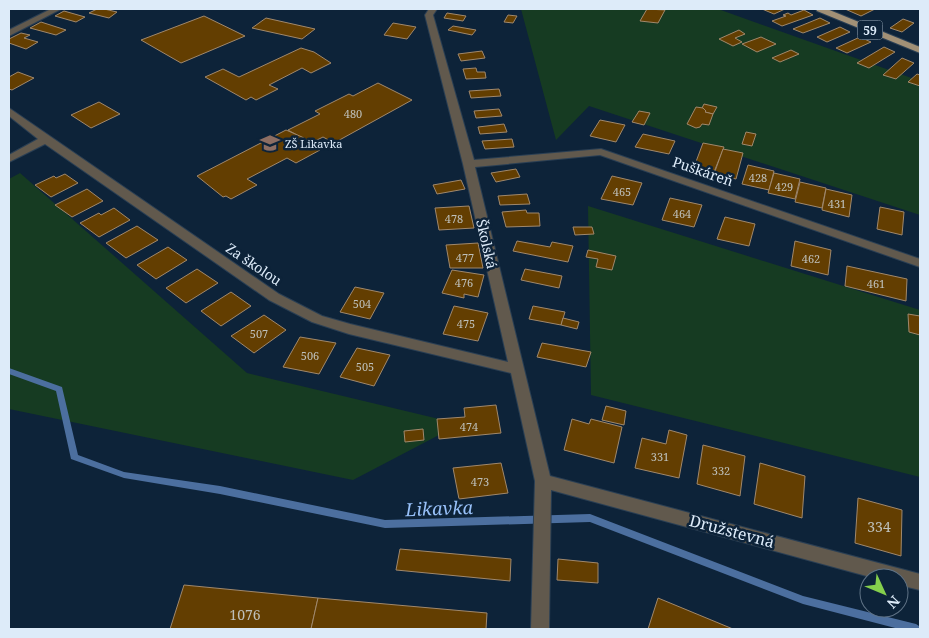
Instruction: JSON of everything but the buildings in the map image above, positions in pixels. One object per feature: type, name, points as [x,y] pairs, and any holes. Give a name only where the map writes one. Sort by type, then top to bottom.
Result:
[{"type":"main road","name":"59","points":[[820,9],[920,50]]},
{"type":"street","points":[[9,33],[57,9]]},
{"type":"street","name":"Školská","points":[[433,9],[429,15],[469,164],[543,480],[540,629]]},
{"type":"street","name":"Za školou","points":[[9,111],[45,139],[274,297],[317,319],[348,329],[516,369]]},
{"type":"street","points":[[9,159],[45,139]]},
{"type":"street","name":"Puškáreň","points":[[469,164],[601,152],[920,263]]},
{"type":"street","name":"Družstevná","points":[[543,480],[920,582]]},
{"type":"green space","points":[[521,9],[718,9],[920,81],[920,215],[589,106],[556,140]]},
{"type":"green space","points":[[20,173],[247,373],[460,424],[353,480],[9,409],[9,179]]},
{"type":"green space","points":[[588,206],[920,310],[920,477],[591,395]]},
{"type":"waterway","name":"Likavka","points":[[9,371],[59,389],[74,457],[124,475],[220,490],[385,524],[590,518],[803,600],[916,629]]},
{"type":"place","name":"ZŠ Likavka","points":[[270,143]]}]
